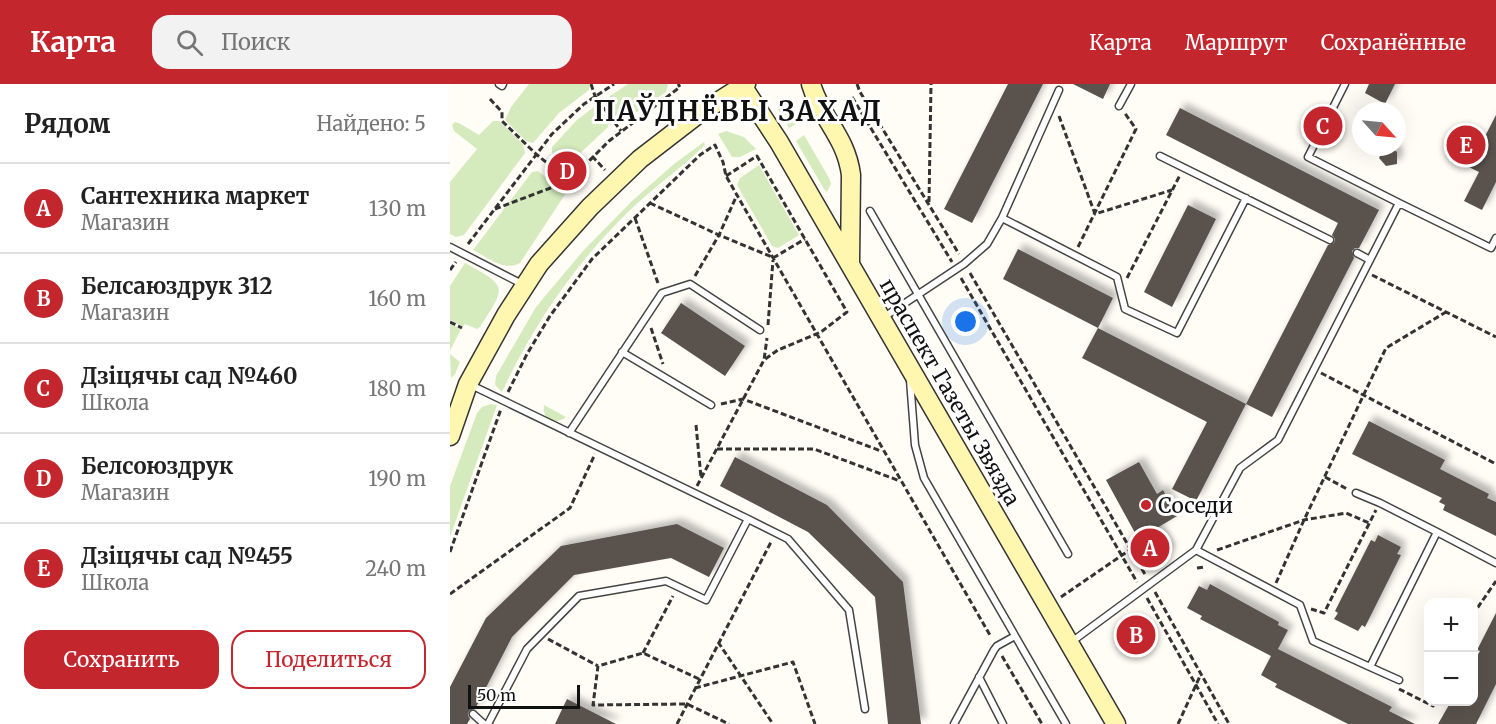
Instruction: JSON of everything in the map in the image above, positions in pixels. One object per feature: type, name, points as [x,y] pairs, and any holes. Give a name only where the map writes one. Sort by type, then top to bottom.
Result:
[{"type":"main road","points":[[811,84],[816,99],[846,149],[849,162],[851,175],[850,265]]},
{"type":"main road","points":[[450,436],[468,384],[524,285],[539,264],[614,182],[666,138],[743,85]]},
{"type":"main road","name":"праспект Газеты Звязда","points":[[743,85],[779,142],[1116,724]]},
{"type":"lane","points":[[499,84],[502,86],[503,84]]},
{"type":"lane","points":[[1119,106],[1131,84]]},
{"type":"lane","points":[[1345,84],[1308,157],[1491,248],[1496,238]]},
{"type":"lane","points":[[881,319],[964,264],[987,244],[1002,218],[1059,90]]},
{"type":"lane","points":[[1160,156],[1330,240]]},
{"type":"lane","points":[[1002,218],[1117,277],[1125,309],[1177,333],[1246,198]]},
{"type":"lane","points":[[1069,643],[1196,550],[1240,468],[1278,440],[1399,203]]},
{"type":"lane","points":[[870,211],[1068,554]]},
{"type":"lane","points":[[450,247],[524,285]]},
{"type":"lane","points":[[1357,253],[1370,260]]},
{"type":"lane","points":[[569,433],[662,293],[690,284],[760,330]]},
{"type":"lane","points":[[622,352],[711,405]]},
{"type":"lane","points":[[909,367],[914,438],[921,471],[1066,724]]},
{"type":"lane","points":[[468,384],[788,539],[849,610],[865,709]]},
{"type":"lane","points":[[1356,494],[1496,563]]},
{"type":"lane","points":[[473,714],[486,724],[527,650],[579,596],[666,581],[706,600],[748,519]]},
{"type":"lane","points":[[1370,667],[1437,532]]},
{"type":"lane","points":[[1196,550],[1300,605],[1312,641],[1399,680]]},
{"type":"lane","points":[[954,724],[997,646],[1015,636]]},
{"type":"lane","points":[[980,677],[1003,724]]},
{"type":"path","points":[[591,84],[595,96],[621,131]]},
{"type":"path","points":[[450,270],[494,209],[562,123],[595,96],[614,84]]},
{"type":"path","points":[[494,209],[569,181],[592,156],[621,131],[680,87],[678,84]]},
{"type":"path","points":[[857,84],[1131,549],[1229,724]]},
{"type":"path","points":[[929,203],[931,84]]},
{"type":"path","points":[[852,97],[956,269],[1218,724]]},
{"type":"path","points":[[490,99],[502,112],[502,121],[536,154],[569,181]]},
{"type":"path","points":[[1053,101],[1095,214]]},
{"type":"path","points":[[1075,254],[1136,129],[1119,106]]},
{"type":"path","points":[[450,552],[504,401],[526,354],[550,316],[592,260],[700,155],[715,145],[723,162],[726,176],[883,452],[1042,724]]},
{"type":"path","points":[[592,156],[614,182]]},
{"type":"path","points":[[726,176],[757,156],[847,312],[816,334],[778,350],[764,360]]},
{"type":"path","points":[[1121,291],[1184,168]]},
{"type":"path","points":[[1095,214],[1172,190]]},
{"type":"path","points":[[690,284],[719,235],[737,195]]},
{"type":"path","points":[[650,203],[773,258]]},
{"type":"path","points":[[635,217],[662,293]]},
{"type":"path","points":[[773,258],[805,239]]},
{"type":"path","points":[[693,493],[764,360],[773,258]]},
{"type":"path","points":[[1364,271],[1496,337]]},
{"type":"path","points":[[1272,590],[1386,348],[1446,312]]},
{"type":"path","points":[[646,315],[665,370]]},
{"type":"path","points":[[450,322],[462,328]]},
{"type":"path","points":[[1314,370],[1496,464]]},
{"type":"path","points":[[720,404],[743,399],[883,452]]},
{"type":"path","points":[[696,425],[701,478]]},
{"type":"path","points":[[450,594],[570,508],[598,447]]},
{"type":"path","points":[[717,449],[814,449],[902,482]]},
{"type":"path","points":[[1325,477],[1356,494]]},
{"type":"path","points":[[1300,605],[1324,613],[1380,504]]},
{"type":"path","points":[[1204,554],[1304,520],[1346,513],[1369,523]]},
{"type":"path","points":[[677,724],[776,533]]},
{"type":"path","points":[[1061,597],[1131,549]]},
{"type":"path","points":[[1478,607],[1496,582]]},
{"type":"path","points":[[643,652],[678,586]]},
{"type":"path","points":[[541,636],[598,666],[643,652],[699,680]]},
{"type":"path","points":[[718,642],[773,724]]},
{"type":"path","points":[[695,688],[793,662],[815,724]]},
{"type":"path","points":[[598,666],[593,705],[687,704],[729,724]]},
{"type":"path","points":[[1178,724],[1201,674]]},
{"type":"green space","points":[[529,84],[589,84],[590,86],[589,90],[559,113],[533,143],[526,141],[505,120],[511,107]]},
{"type":"green space","points":[[628,84],[668,85],[666,92],[627,119],[614,116],[605,104],[607,98]]},
{"type":"green space","points":[[782,104],[787,105],[798,123],[789,128],[778,109]]},
{"type":"green space","points":[[594,107],[600,108],[609,121],[608,127],[576,157],[558,158],[552,153],[552,147],[577,120]]},
{"type":"green space","points":[[493,121],[499,121],[523,144],[525,153],[464,235],[456,237],[450,234],[450,182],[477,149],[454,131],[452,125],[455,122],[459,123],[479,135]]},
{"type":"green space","points":[[726,131],[744,137],[756,149],[740,157],[732,157],[718,134]]},
{"type":"green space","points":[[804,135],[829,178],[831,184],[827,192],[796,141]]},
{"type":"green space","points":[[704,142],[705,145],[608,232],[573,274],[542,319],[502,392],[495,385],[496,376],[536,307],[583,251],[632,201],[674,164]]},
{"type":"green space","points":[[759,165],[799,235],[778,248],[772,246],[737,185],[740,178]]},
{"type":"green space","points":[[538,171],[566,193],[520,263],[502,265],[473,250],[532,172]]},
{"type":"green space","points":[[465,263],[490,278],[499,289],[495,304],[477,329],[465,324],[463,327],[450,320],[450,286]]},
{"type":"green space","points":[[450,324],[461,329],[450,351]]},
{"type":"green space","points":[[450,354],[460,362],[451,378]]},
{"type":"green space","points":[[497,405],[450,537],[450,486],[477,413],[482,407]]},
{"type":"green space","points":[[544,405],[566,417],[557,421],[550,420],[545,414]]},
{"type":"building","points":[[1008,84],[1043,84],[972,223],[944,209]]},
{"type":"building","points":[[1073,84],[1110,84],[1103,99]]},
{"type":"building","points":[[1369,84],[1395,84],[1386,102],[1381,102],[1365,93]]},
{"type":"building","points":[[1180,108],[1379,210],[1359,248],[1352,251],[1354,258],[1272,417],[1246,404],[1328,245],[1334,243],[1335,239],[1332,235],[1338,223],[1166,135]]},
{"type":"building","points":[[1496,115],[1496,182],[1482,210],[1464,201],[1479,172],[1446,156],[1456,136],[1479,148]]},
{"type":"building","points":[[1380,156],[1397,156],[1397,164],[1386,166],[1379,158]]},
{"type":"building","points":[[1188,205],[1216,219],[1172,307],[1144,292]]},
{"type":"building","points":[[1018,249],[1113,298],[1098,328],[1003,279]]},
{"type":"building","points":[[681,303],[745,346],[725,376],[661,333]]},
{"type":"building","points":[[1098,328],[1246,404],[1196,501],[1172,489],[1207,422],[1082,358]]},
{"type":"building","points":[[1369,421],[1445,460],[1440,469],[1489,494],[1487,498],[1496,502],[1496,536],[1443,510],[1445,505],[1439,502],[1442,498],[1352,454]]},
{"type":"building","points":[[735,457],[827,505],[903,582],[921,724],[888,724],[875,597],[808,532],[720,486]]},
{"type":"building","name":"Соседи","points":[[1139,462],[1157,494],[1163,490],[1177,516],[1157,528],[1170,552],[1151,562],[1106,480]]},
{"type":"building","points":[[677,524],[724,548],[709,577],[671,558],[574,575],[512,637],[475,709],[469,711],[470,719],[467,724],[450,724],[450,687],[486,618],[561,546]]},
{"type":"building","points":[[1378,535],[1401,547],[1397,554],[1401,555],[1365,627],[1362,625],[1358,631],[1334,619],[1338,613],[1335,611],[1371,540],[1375,542]]},
{"type":"building","points":[[1210,584],[1279,622],[1278,625],[1288,630],[1278,649],[1392,707],[1389,711],[1415,724],[1348,724],[1275,687],[1277,684],[1261,675],[1271,656],[1200,619],[1202,616],[1187,608],[1199,586],[1207,590]]},
{"type":"building","points":[[1496,613],[1496,684],[1476,724],[1438,724],[1448,706],[1478,706],[1478,654],[1480,651],[1478,648]]},
{"type":"building","points":[[567,699],[616,724],[555,724]]},
{"type":"place","name":"Дзіцячы сад №460","points":[[1323,126]]},
{"type":"place","name":"Дзіцячы сад №455","points":[[1466,145]]},
{"type":"place","name":"Белсоюздрук","points":[[567,171]]},
{"type":"place","name":"Соседи","points":[[1146,505]]},
{"type":"place","name":"Сантехника маркет","points":[[1150,548]]},
{"type":"place","name":"Белсаюздрук 312","points":[[1136,635]]},
{"type":"district","name":"ПАЎДНЁВЫ ЗАХАД","points":[[738,111]]}]
